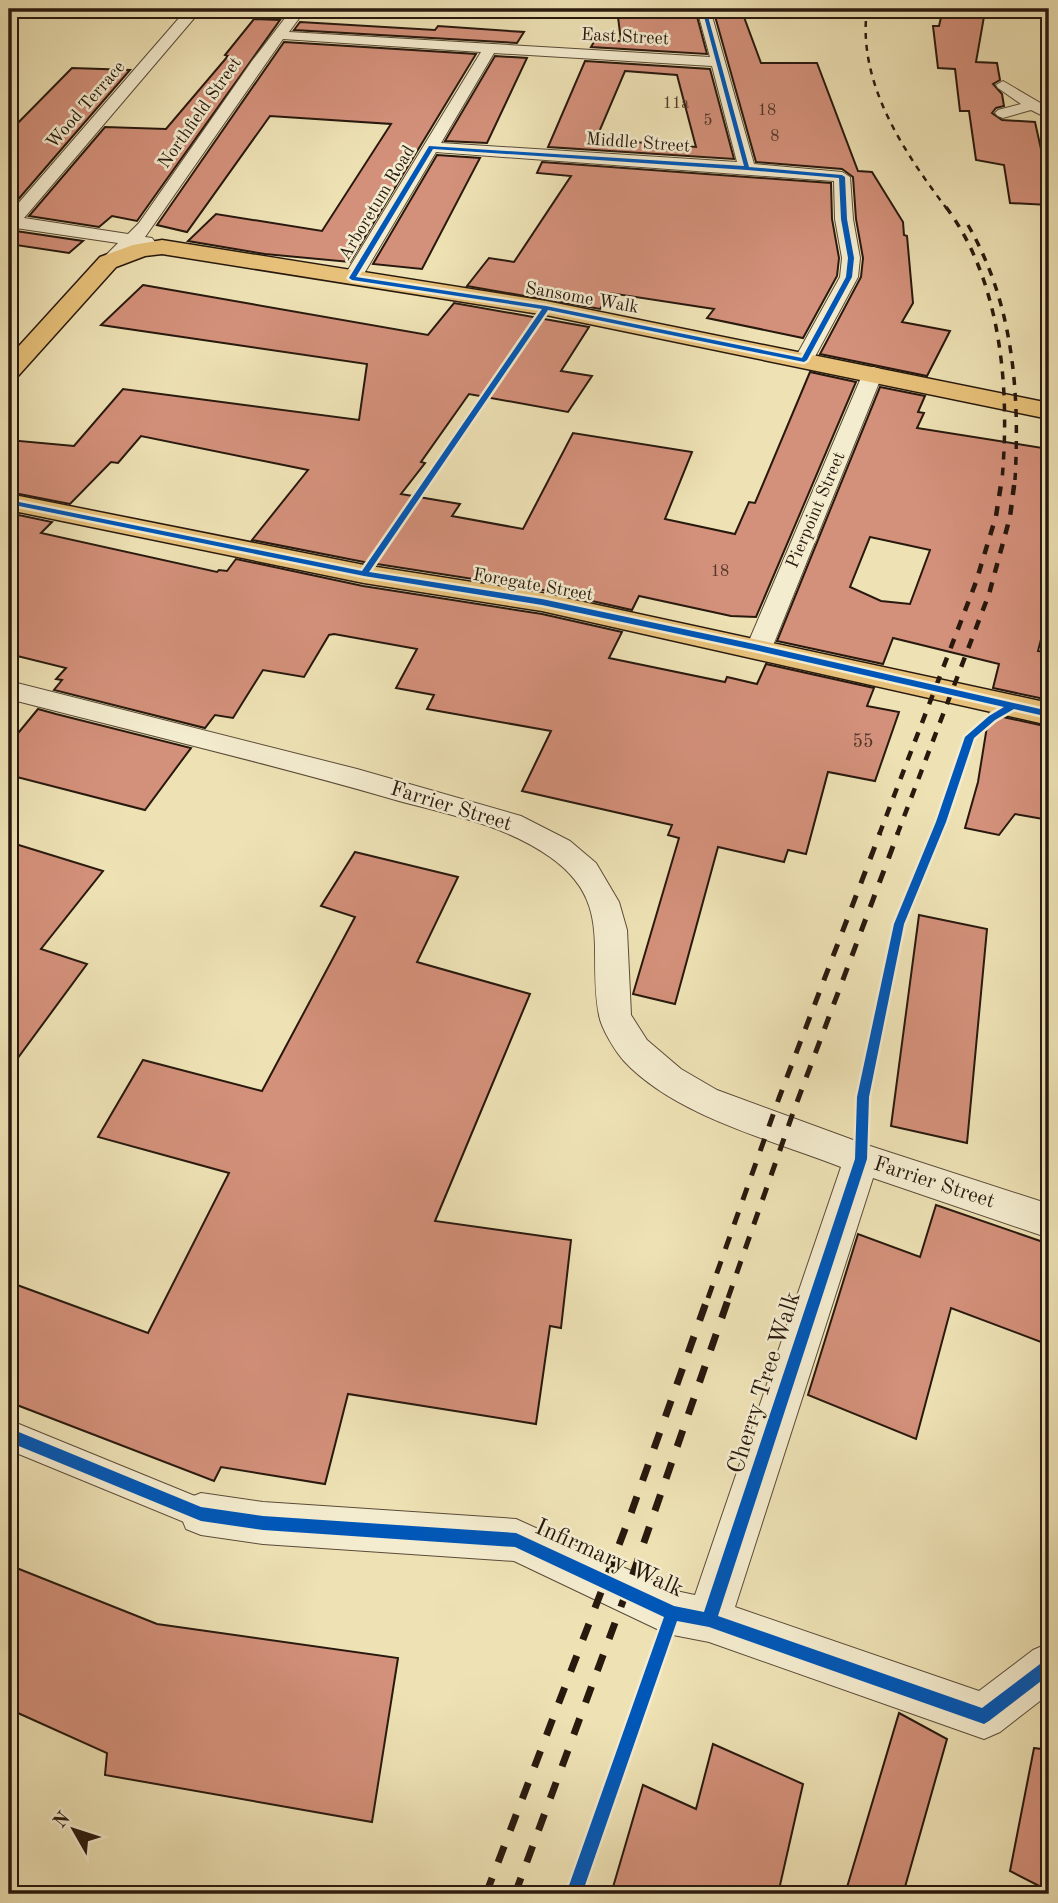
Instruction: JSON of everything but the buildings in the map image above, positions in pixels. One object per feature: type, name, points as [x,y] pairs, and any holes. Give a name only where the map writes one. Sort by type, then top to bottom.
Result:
[{"type":"main road","name":"Sansome Walk","points":[[183,249],[546,308],[1049,411]]},
{"type":"main road","points":[[9,371],[108,262],[141,250],[183,249]]},
{"type":"main road","name":"Foregate Street","points":[[9,502],[364,574],[542,602],[1049,714]]},
{"type":"street","name":"Northfield Street","points":[[108,262],[145,227],[278,35],[299,9]]},
{"type":"street","points":[[704,9],[747,167]]},
{"type":"street","name":"Wood Terrace","points":[[10,222],[191,13]]},
{"type":"street","name":"East Street","points":[[278,35],[717,62]]},
{"type":"street","name":"Arboretum Road","points":[[352,278],[490,48]]},
{"type":"street","points":[[1003,85],[1049,114]]},
{"type":"street","points":[[1003,113],[1033,105]]},
{"type":"street","name":"Middle Street","points":[[431,147],[747,167],[842,177],[844,219],[851,258],[849,277],[804,359]]},
{"type":"street","name":"Sansome Walk","points":[[10,222],[183,249]]},
{"type":"street","name":"Pierpoint Street","points":[[759,648],[873,373]]},
{"type":"street","name":"Farrier Street","points":[[9,690],[458,806],[511,823],[560,849],[585,871],[604,902],[611,930],[615,1017],[635,1050],[669,1079],[705,1100],[861,1159],[1049,1221]]},
{"type":"street","name":"Cherry Tree Walk","points":[[709,1620],[861,1159]]},
{"type":"street","name":"Infirmary Walk","points":[[9,1435],[201,1514],[263,1523],[516,1540],[673,1613],[709,1620],[984,1716],[1049,1666]]},
{"type":"railway","points":[[867,9],[869,63],[877,90],[900,140],[947,209]]},
{"type":"railway","points":[[946,207],[965,237],[979,269],[998,338],[1003,374],[1002,480]]},
{"type":"railway","points":[[968,225],[995,285],[1010,348],[1016,414],[1015,480]]},
{"type":"railway","points":[[879,835],[976,582],[996,516],[1002,478]]},
{"type":"railway","points":[[897,835],[989,594],[1010,517],[1015,478]]},
{"type":"railway","points":[[708,1298],[779,1098],[880,833]]},
{"type":"railway","points":[[728,1298],[794,1110],[898,833]]},
{"type":"railway","points":[[486,1894],[630,1516],[708,1297]]},
{"type":"railway","points":[[515,1894],[633,1574],[729,1297]]},
{"type":"cycle path","points":[[704,9],[747,168]]},
{"type":"cycle path","points":[[431,147],[842,177],[844,219],[851,258],[849,277],[804,360],[546,308],[352,278],[431,147]]},
{"type":"cycle path","points":[[364,574],[546,308]]},
{"type":"cycle path","points":[[9,502],[364,574],[542,602],[1049,714]]},
{"type":"cycle path","points":[[709,1620],[861,1159],[863,1097],[899,924],[941,822],[970,737],[992,718],[1012,706]]},
{"type":"cycle path","points":[[9,1435],[201,1514],[263,1523],[516,1540],[673,1613],[709,1620],[984,1716],[1049,1666]]},
{"type":"cycle path","points":[[574,1894],[673,1613]]}]
